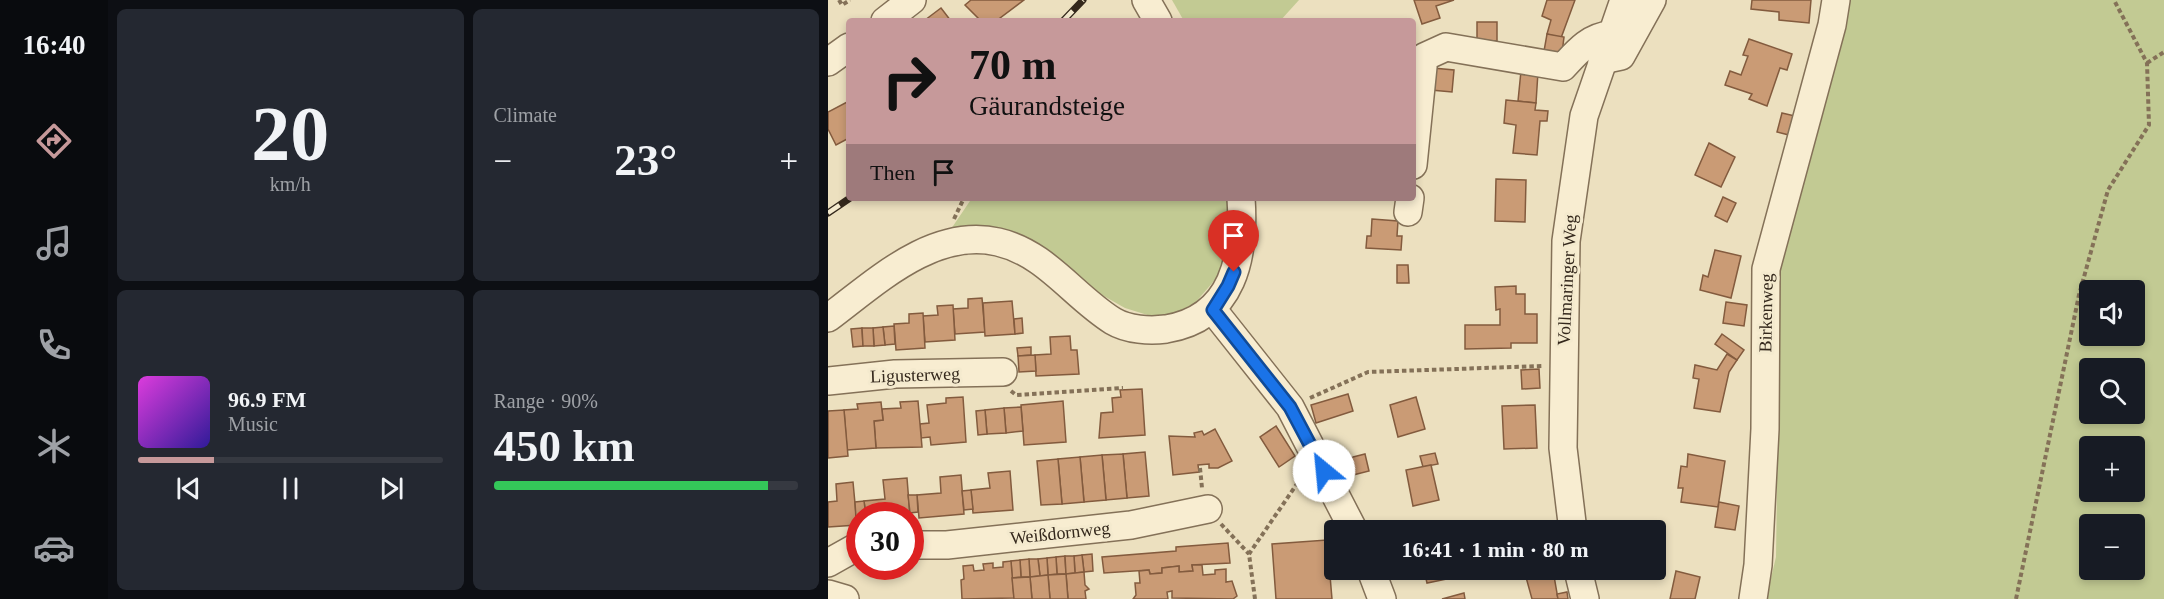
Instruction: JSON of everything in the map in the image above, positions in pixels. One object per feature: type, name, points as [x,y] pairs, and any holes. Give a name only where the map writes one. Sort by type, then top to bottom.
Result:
[{"type":"street","points":[[889,18],[912,0]]},
{"type":"street","points":[[1146,0],[1156,18]]},
{"type":"street","name":"Vollmaringer Weg","points":[[1572,520],[1563,448],[1562,365],[1566,241],[1584,116],[1624,0]]},
{"type":"street","points":[[1416,136],[1424,57],[1446,46],[1563,67],[1583,46],[1599,36],[1606,47],[1621,56],[1652,0]]},
{"type":"street","name":"Birkenweg","points":[[1753,599],[1758,565],[1765,429],[1766,269],[1832,25],[1836,0]]},
{"type":"street","points":[[828,62],[846,49]]},
{"type":"street","points":[[828,318],[897,266],[942,245],[970,241],[997,242],[1040,259],[1115,322],[1150,331],[1179,327],[1213,310],[1228,286],[1239,256],[1243,230],[1241,201]]},
{"type":"street","points":[[1213,310],[1290,407],[1317,455],[1349,520]]},
{"type":"street","name":"Ligusterweg","points":[[828,381],[895,374],[996,372]]},
{"type":"street","name":"Weißdornweg","points":[[924,545],[947,545],[1131,525],[1208,509]]},
{"type":"street","points":[[828,563],[846,553]]},
{"type":"street","points":[[1375,580],[1383,599]]},
{"type":"street","points":[[1580,580],[1585,599]]},
{"type":"street","points":[[828,594],[845,599]]},
{"type":"path","points":[[838,0],[842,5],[850,0]]},
{"type":"path","points":[[2016,599],[2079,295],[2108,190],[2149,125],[2146,63],[2114,0]]},
{"type":"path","points":[[2146,63],[2164,52]]},
{"type":"path","points":[[1290,407],[1368,372],[1562,365]]},
{"type":"path","points":[[996,372],[1016,395],[1123,388]]},
{"type":"path","points":[[1249,554],[1317,455]]},
{"type":"path","points":[[1208,509],[1249,554],[1255,599]]},
{"type":"green space","points":[[1172,0],[1299,0],[1283,18],[1182,18]]},
{"type":"green space","points":[[1844,0],[2164,0],[2164,599],[1766,599],[1776,557],[1780,270]]},
{"type":"green space","points":[[970,201],[1230,201],[1227,257],[1214,281],[1195,303],[1175,313],[1154,317],[1125,308],[1088,287],[1049,251],[1011,231],[951,229]]},
{"type":"building","points":[[971,0],[1024,0],[1000,18],[978,18],[965,5]]},
{"type":"building","points":[[1414,0],[1454,0],[1436,6],[1440,18],[1422,24]]},
{"type":"building","points":[[1547,0],[1575,0],[1561,38],[1547,34],[1551,20],[1542,16]]},
{"type":"building","points":[[1752,0],[1811,0],[1809,23],[1779,20],[1779,12],[1751,9]]},
{"type":"building","points":[[941,8],[949,18],[928,18]]},
{"type":"building","points":[[1477,22],[1497,22],[1497,41],[1477,40]]},
{"type":"building","points":[[1547,34],[1564,37],[1562,53],[1544,51]]},
{"type":"building","points":[[1749,39],[1792,54],[1787,70],[1780,68],[1767,106],[1749,99],[1752,94],[1725,85],[1730,71],[1741,75],[1748,56],[1743,55]]},
{"type":"building","points":[[1433,68],[1454,70],[1452,92],[1431,90]]},
{"type":"building","points":[[1521,71],[1538,72],[1536,103],[1518,101]]},
{"type":"building","points":[[1506,100],[1536,103],[1535,110],[1548,111],[1547,121],[1540,121],[1537,155],[1513,153],[1516,125],[1504,123]]},
{"type":"building","points":[[846,103],[846,140],[836,145],[828,129],[828,112]]},
{"type":"building","points":[[1782,113],[1795,116],[1789,135],[1777,132]]},
{"type":"building","points":[[1709,143],[1735,157],[1721,187],[1695,175]]},
{"type":"building","points":[[1496,179],[1526,180],[1525,222],[1495,221]]},
{"type":"building","points":[[1723,197],[1736,203],[1727,222],[1715,216]]},
{"type":"building","points":[[1372,219],[1398,221],[1397,236],[1402,236],[1401,250],[1366,248],[1367,236],[1371,236]]},
{"type":"building","points":[[1715,250],[1741,256],[1731,298],[1700,290],[1703,275],[1708,277]]},
{"type":"building","points":[[1397,265],[1408,265],[1409,283],[1397,283]]},
{"type":"building","points":[[1516,286],[1516,294],[1525,294],[1525,314],[1537,314],[1537,343],[1511,343],[1511,348],[1465,349],[1465,325],[1500,325],[1500,309],[1496,310],[1495,287]]},
{"type":"building","points":[[982,298],[985,332],[955,334],[953,309],[968,308],[968,299]]},
{"type":"building","points":[[1012,301],[1015,334],[985,336],[983,303]]},
{"type":"building","points":[[1726,302],[1747,305],[1744,326],[1723,323]]},
{"type":"building","points":[[953,305],[955,340],[925,342],[923,316],[938,315],[937,306]]},
{"type":"building","points":[[923,313],[925,348],[896,350],[894,324],[909,323],[909,314]]},
{"type":"building","points":[[1022,318],[1023,333],[1015,334],[1014,319]]},
{"type":"building","points":[[894,326],[895,344],[885,345],[883,327]]},
{"type":"building","points":[[883,327],[885,345],[874,346],[873,328]]},
{"type":"building","points":[[862,328],[863,346],[853,347],[851,329]]},
{"type":"building","points":[[862,328],[873,328],[874,346],[863,346]]},
{"type":"building","points":[[1722,334],[1744,350],[1737,360],[1715,344]]},
{"type":"building","points":[[1070,336],[1071,350],[1077,350],[1079,374],[1036,376],[1035,355],[1051,354],[1050,337]]},
{"type":"building","points":[[1031,347],[1031,355],[1018,356],[1017,348]]},
{"type":"building","points":[[1727,354],[1737,360],[1729,372],[1720,412],[1694,408],[1699,379],[1693,378],[1695,365],[1717,370]]},
{"type":"building","points":[[1035,355],[1036,371],[1019,372],[1018,356]]},
{"type":"building","points":[[1539,369],[1540,388],[1522,389],[1521,370]]},
{"type":"building","points":[[1142,389],[1145,435],[1099,438],[1101,413],[1113,412],[1112,398],[1121,397],[1120,390]]},
{"type":"building","points":[[1348,394],[1353,411],[1316,423],[1311,405]]},
{"type":"building","points":[[963,397],[966,442],[931,445],[930,437],[921,438],[920,424],[929,423],[927,405],[946,403],[946,398]]},
{"type":"building","points":[[1416,397],[1425,429],[1398,437],[1390,405]]},
{"type":"building","points":[[918,401],[922,447],[876,448],[874,421],[883,420],[882,409],[901,408],[900,402]]},
{"type":"building","points":[[1063,401],[1066,442],[1024,445],[1021,405]]},
{"type":"building","points":[[881,402],[883,420],[874,421],[876,448],[847,450],[844,410],[858,409],[857,404]]},
{"type":"building","points":[[1535,405],[1537,448],[1504,449],[1502,406]]},
{"type":"building","points":[[1021,407],[1023,431],[1006,433],[1004,408]]},
{"type":"building","points":[[1004,408],[1006,433],[987,434],[985,410]]},
{"type":"building","points":[[844,410],[848,456],[828,458],[828,411]]},
{"type":"building","points":[[985,410],[987,434],[978,435],[976,411]]},
{"type":"building","points":[[1276,426],[1295,456],[1279,467],[1260,437]]},
{"type":"building","points":[[1215,429],[1232,461],[1218,468],[1209,468],[1209,464],[1198,465],[1199,472],[1173,475],[1169,436],[1195,437],[1194,433],[1202,431],[1204,435]]},
{"type":"building","points":[[1145,452],[1149,496],[1127,498],[1123,454]]},
{"type":"building","points":[[1435,453],[1438,464],[1423,467],[1420,456]]},
{"type":"building","points":[[1123,454],[1127,498],[1106,500],[1102,455]]},
{"type":"building","points":[[1365,454],[1369,471],[1349,476],[1345,459]]},
{"type":"building","points":[[1688,454],[1725,461],[1718,507],[1681,502],[1683,488],[1678,488],[1681,466],[1687,467]]},
{"type":"building","points":[[1102,455],[1106,500],[1084,502],[1080,457]]},
{"type":"building","points":[[1080,457],[1084,502],[1062,504],[1058,459]]},
{"type":"building","points":[[1058,459],[1062,504],[1041,505],[1037,461]]},
{"type":"building","points":[[1431,465],[1439,500],[1413,506],[1406,470]]},
{"type":"building","points":[[1010,471],[1013,510],[973,513],[971,490],[990,488],[988,473]]},
{"type":"building","points":[[961,475],[964,514],[924,518],[924,502],[918,502],[917,495],[941,493],[940,477]]},
{"type":"building","points":[[907,478],[909,502],[864,502],[885,499],[883,480]]},
{"type":"building","points":[[853,482],[855,502],[846,502],[846,526],[828,527],[828,502],[837,501],[836,484]]},
{"type":"building","points":[[971,490],[973,509],[964,510],[962,491]]},
{"type":"building","points":[[908,495],[917,495],[917,502],[909,502]]},
{"type":"building","points":[[1719,502],[1739,506],[1735,530],[1715,527]]},
{"type":"building","points":[[1324,540],[1324,580],[1330,580],[1332,599],[1276,599],[1272,544]]},
{"type":"building","points":[[1228,543],[1230,563],[1192,565],[1193,571],[1179,572],[1179,566],[1162,568],[1162,573],[1150,574],[1149,570],[1104,573],[1102,557],[1176,551],[1176,547]]},
{"type":"building","points":[[1092,554],[1093,571],[1084,572],[1082,555]]},
{"type":"building","points":[[1082,555],[1084,572],[1075,573],[1074,556]]},
{"type":"building","points":[[1065,556],[1066,574],[1057,574],[1056,557]]},
{"type":"building","points":[[1065,556],[1074,556],[1075,573],[1066,574]]},
{"type":"building","points":[[1056,557],[1057,574],[1048,575],[1047,558]]},
{"type":"building","points":[[1047,558],[1048,575],[1040,576],[1038,559]]},
{"type":"building","points":[[1029,559],[1038,559],[1040,576],[1030,577]]},
{"type":"building","points":[[1029,559],[1030,577],[1021,577],[1020,560]]},
{"type":"building","points":[[1020,560],[1021,577],[1012,578],[1011,561]]},
{"type":"building","points":[[1011,561],[1014,598],[962,599],[963,566],[973,565],[974,571],[984,570],[983,564],[993,563],[993,568],[1003,567],[1003,562]]},
{"type":"building","points":[[1192,565],[1202,565],[1203,575],[1215,574],[1215,570],[1226,569],[1226,582],[1232,581],[1237,596],[1233,599],[1172,598],[1172,591],[1167,592],[1168,599],[1133,599],[1136,595],[1135,583],[1140,583],[1139,571],[1149,570],[1150,574],[1162,573],[1162,568],[1179,566],[1179,572],[1193,571]]},
{"type":"building","points":[[1676,571],[1700,577],[1695,599],[1670,599]]},
{"type":"building","points":[[1084,572],[1085,585],[1089,589],[1085,591],[1086,599],[1068,599],[1066,574]]},
{"type":"building","points":[[1066,574],[1068,599],[1050,599],[1048,575]]},
{"type":"building","points":[[1048,575],[1050,599],[1032,599],[1030,577]]},
{"type":"building","points":[[1030,577],[1032,599],[1014,599],[1012,578]]},
{"type":"building","points":[[1426,580],[1442,580],[1427,583]]},
{"type":"building","points":[[1527,580],[1555,580],[1558,599],[1532,599]]},
{"type":"building","points":[[1567,592],[1568,599],[1558,599],[1557,594]]},
{"type":"building","points":[[1464,593],[1465,599],[1442,599]]},
{"type":"railway","points":[[1066,18],[1083,0]]},
{"type":"railway","points":[[828,213],[846,201]]},
{"type":"route","points":[[1234,272],[1213,310],[1290,407],[1324,471]]}]
